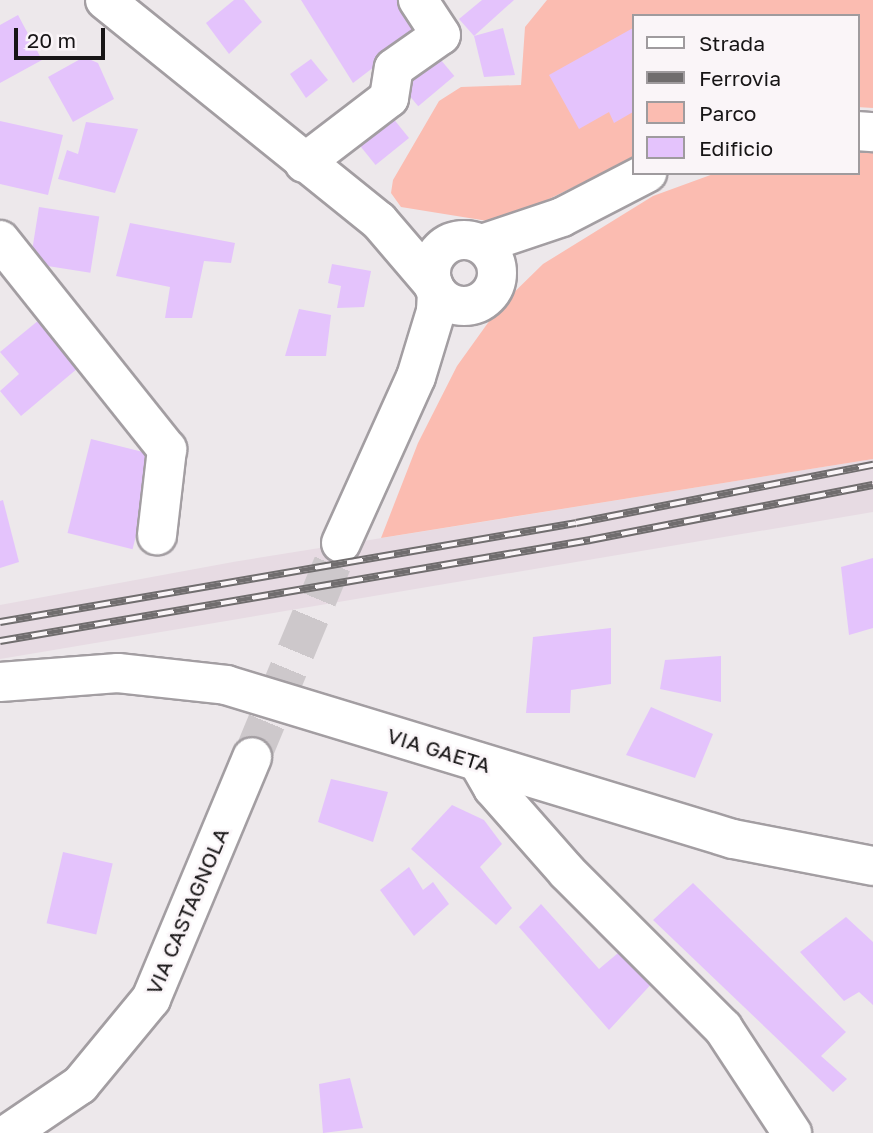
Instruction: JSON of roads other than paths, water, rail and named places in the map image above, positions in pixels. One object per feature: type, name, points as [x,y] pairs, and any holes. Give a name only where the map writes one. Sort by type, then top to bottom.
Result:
[{"type":"street","points":[[104,0],[379,221],[435,288],[453,305],[486,293]]},
{"type":"street","points":[[304,163],[389,98],[394,68],[441,34],[418,0]]},
{"type":"street","points":[[341,543],[416,377],[436,311],[435,257],[451,242],[472,242],[562,217],[643,175]]},
{"type":"street","points":[[416,377],[447,331],[562,217]]},
{"type":"street","points":[[379,221],[472,242],[495,260],[486,293]]},
{"type":"street","points":[[7,264],[167,449],[157,535]]},
{"type":"street","name":"VIA GAETA","points":[[0,682],[118,673],[226,685],[733,839],[873,866]]},
{"type":"street","name":"VIA CASTAGNOLA","points":[[9,1133],[80,1085],[151,999],[251,757]]},
{"type":"street","points":[[478,762],[493,788],[567,872],[723,1028],[792,1133]]},
{"type":"tunnel","points":[[252,757],[341,543]]},
{"type":"railway","points":[[0,622],[576,523],[873,465]]},
{"type":"railway","points":[[0,641],[590,540],[873,485]]}]
